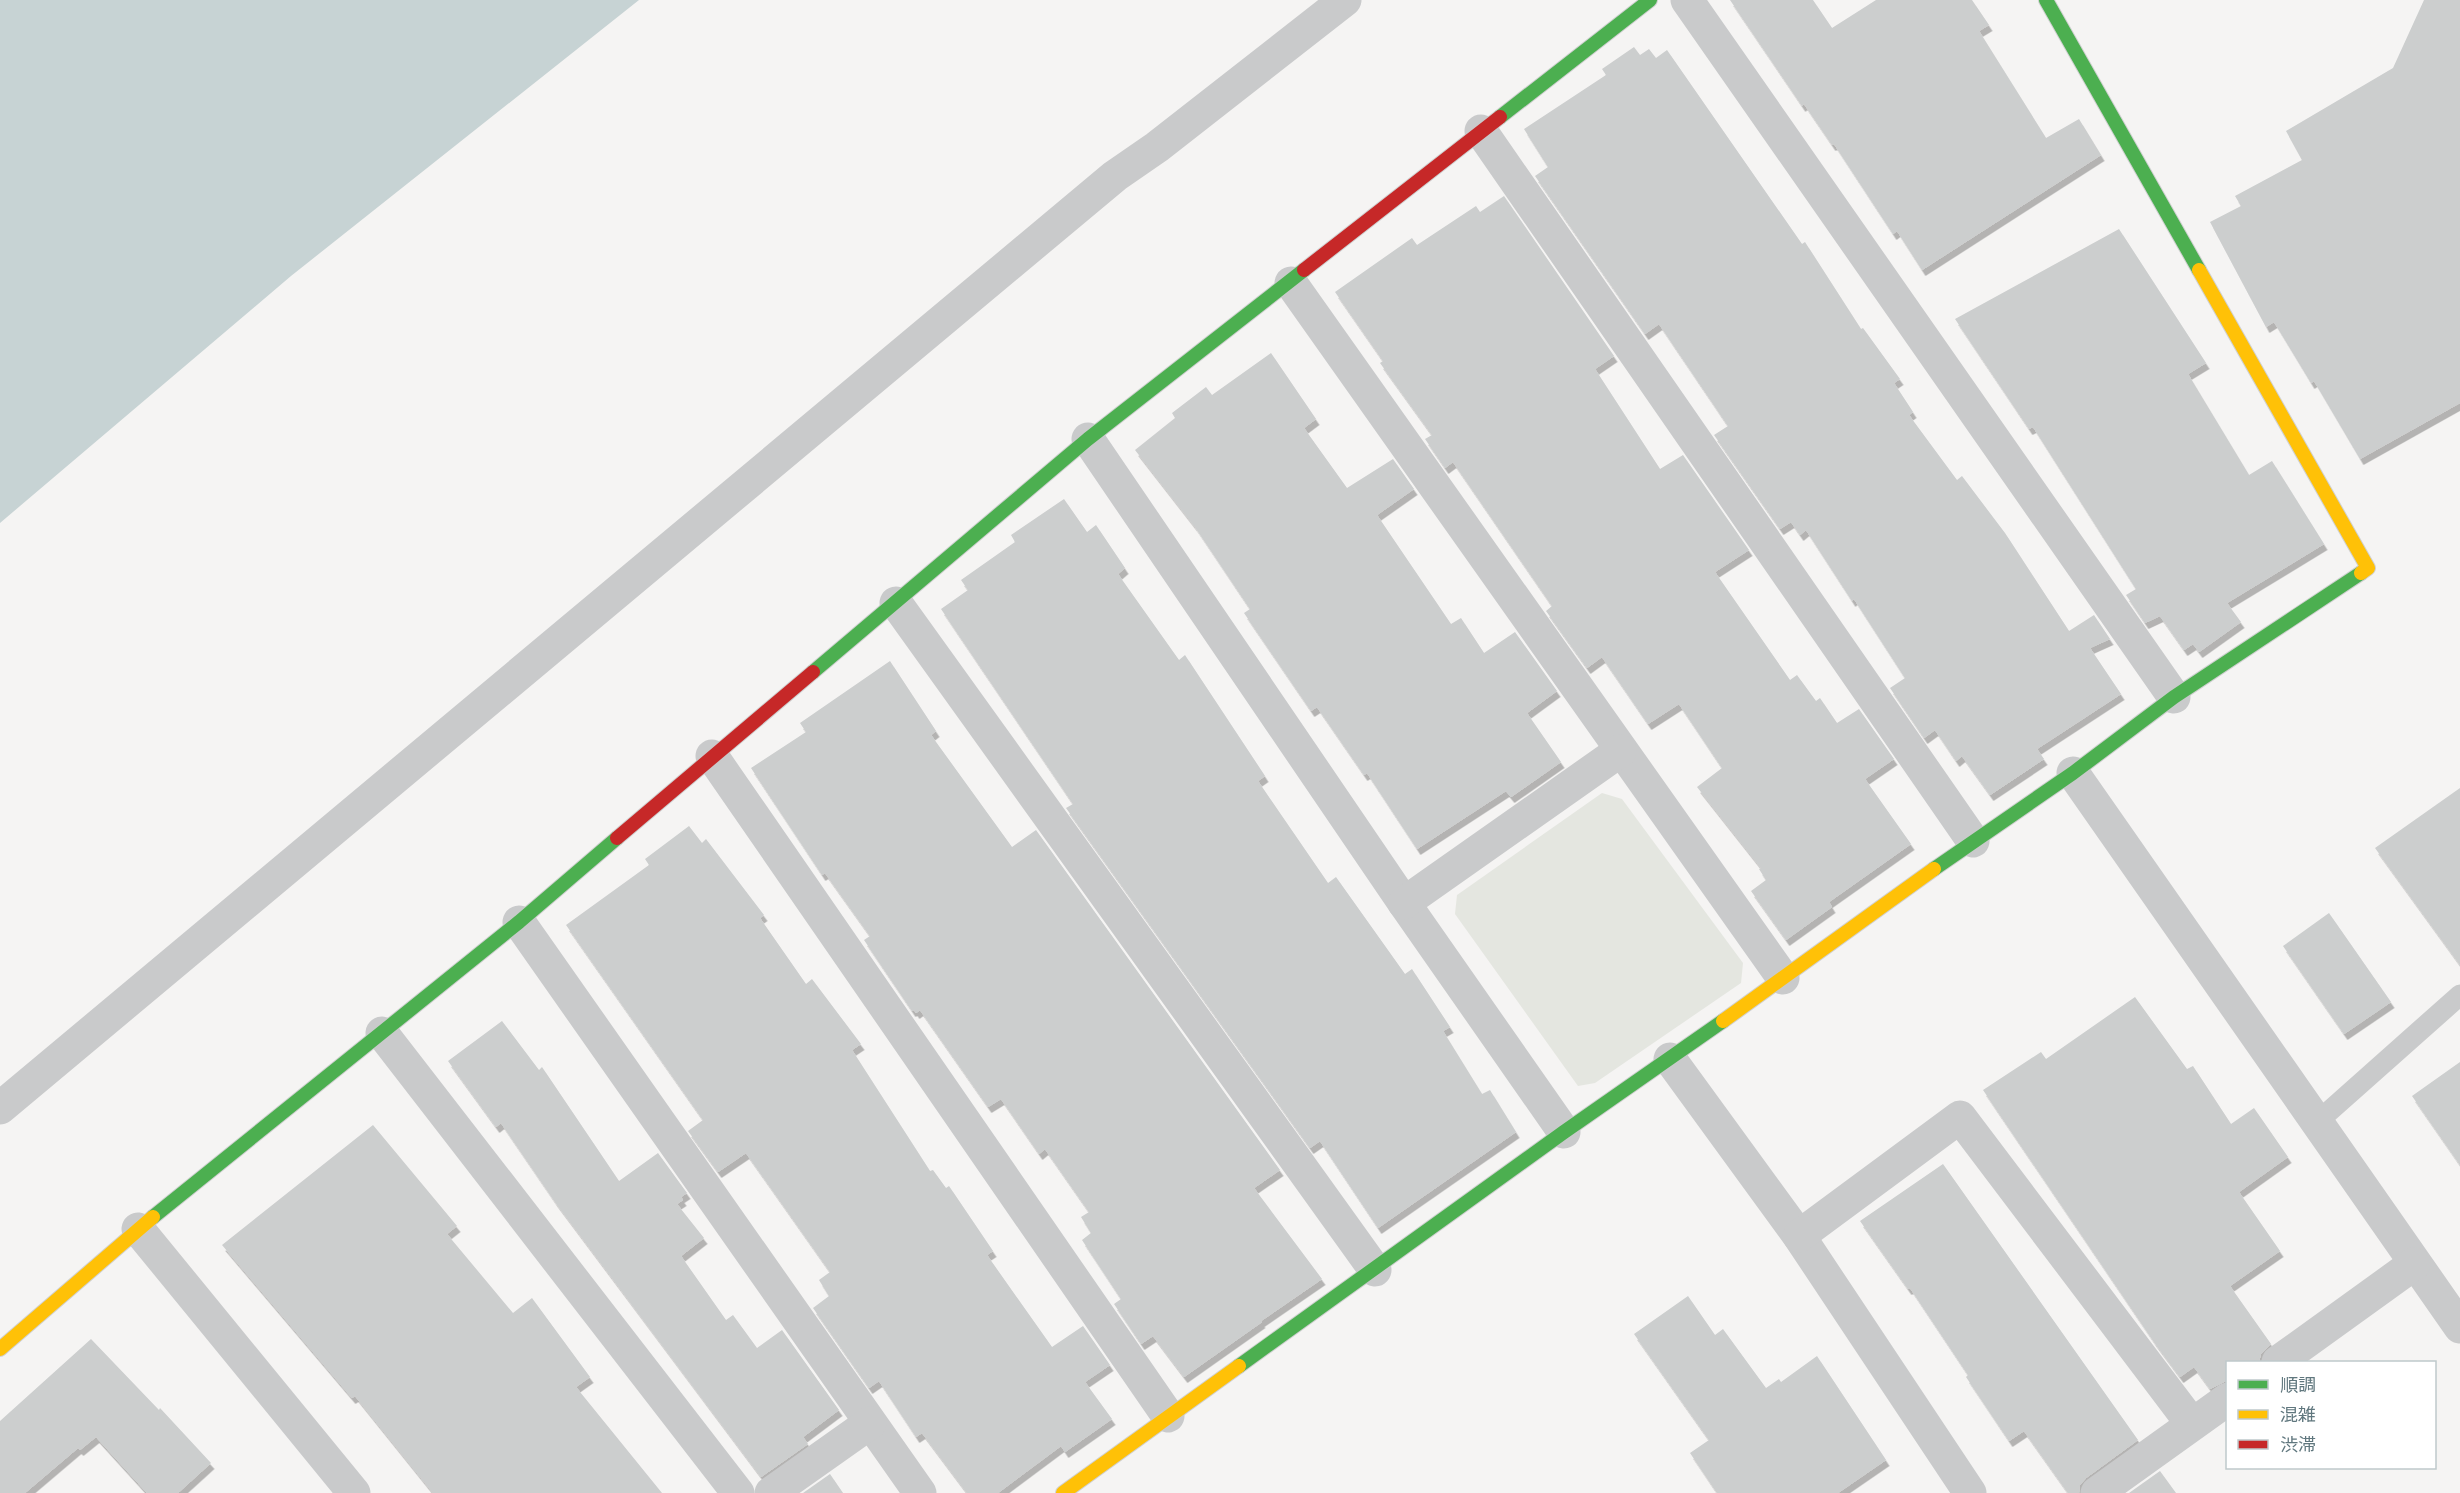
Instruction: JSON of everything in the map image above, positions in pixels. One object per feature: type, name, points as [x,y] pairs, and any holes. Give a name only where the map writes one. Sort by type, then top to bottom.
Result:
[{"type":"street","points":[[0,1108],[1115,176],[1157,147],[1346,0]]},
{"type":"street","points":[[0,1349],[138,1229],[519,922],[1088,439],[1291,283],[1650,0]]},
{"type":"street","points":[[1687,0],[2175,697]]},
{"type":"street","points":[[1063,1493],[1564,1132],[1670,1059],[2175,697],[2368,568],[2046,0]]},
{"type":"street","points":[[1481,131],[1973,841]]},
{"type":"street","points":[[1291,283],[1620,751],[1783,978]]},
{"type":"street","points":[[1088,439],[1404,903],[1564,1132]]},
{"type":"street","points":[[897,603],[1375,1270]]},
{"type":"street","points":[[1404,903],[1620,751]]},
{"type":"street","points":[[712,756],[1168,1416]]},
{"type":"street","points":[[2073,772],[2460,1327]]},
{"type":"street","points":[[519,922],[920,1493]]},
{"type":"street","points":[[382,1033],[738,1493]]},
{"type":"street","points":[[1670,1059],[1799,1236],[1970,1493]]},
{"type":"street","points":[[1799,1236],[1960,1117],[2192,1424]]},
{"type":"street","points":[[138,1229],[354,1493]]},
{"type":"street","points":[[2279,1361],[2414,1264]]},
{"type":"street","points":[[2097,1493],[2226,1400]]},
{"type":"street","points":[[771,1493],[870,1423]]},
{"type":"lane","points":[[2316,1123],[2460,995]]},
{"type":"shaded area","points":[[0,0],[639,0],[291,276],[0,523]]},
{"type":"shaded area","points":[[1602,793],[1622,799],[1743,963],[1741,983],[1595,1083],[1578,1086],[1455,914],[1457,895]]},
{"type":"building","points":[[1730,0],[1813,0],[1832,28],[1876,0],[1972,0],[1989,25],[1979,31],[2046,138],[2079,119],[2101,155],[1922,270],[1897,231],[1893,234],[1834,144],[1832,145],[1804,104],[1802,106]]},
{"type":"building","points":[[2424,0],[2460,0],[2460,403],[2360,459],[2314,381],[2311,383],[2274,322],[2266,327],[2210,222],[2241,206],[2235,196],[2302,160],[2286,131],[2393,68]]},
{"type":"building","points":[[1634,47],[1640,55],[1649,49],[1656,58],[1667,50],[1802,244],[1805,242],[1861,329],[1863,328],[1900,379],[1894,383],[1913,412],[1909,415],[1957,480],[1962,476],[2005,533],[2069,631],[2094,615],[2110,639],[2090,648],[2121,694],[2037,749],[2044,759],[1990,795],[1962,756],[1956,761],[1935,730],[1924,738],[1890,688],[1905,678],[1854,599],[1852,601],[1806,530],[1800,535],[1791,522],[1780,529],[1714,435],[1728,426],[1659,324],[1645,334],[1535,176],[1548,167],[1524,129],[1606,75],[1602,69]]},
{"type":"building","points":[[1504,196],[1614,356],[1595,369],[1660,469],[1683,455],[1749,550],[1715,572],[1790,680],[1797,675],[1816,701],[1820,698],[1837,723],[1859,709],[1894,759],[1865,779],[1911,844],[1829,902],[1832,907],[1786,940],[1751,891],[1766,880],[1759,869],[1761,868],[1697,787],[1722,768],[1679,704],[1648,724],[1602,657],[1587,668],[1546,611],[1552,606],[1453,462],[1445,468],[1425,439],[1432,435],[1380,363],[1383,361],[1335,292],[1412,238],[1417,245],[1476,206],[1480,212]]},
{"type":"building","points":[[2119,229],[2206,363],[2188,374],[2249,475],[2272,461],[2324,544],[2227,603],[2241,622],[2199,652],[2193,644],[2184,650],[2160,616],[2145,623],[2126,595],[2136,589],[2033,427],[2029,429],[1955,319]]},
{"type":"building","points":[[1271,353],[1316,419],[1304,428],[1347,488],[1393,459],[1414,489],[1377,515],[1451,624],[1461,618],[1484,653],[1515,632],[1557,691],[1527,713],[1561,762],[1511,797],[1506,791],[1417,849],[1367,773],[1364,775],[1317,707],[1311,711],[1244,613],[1250,609],[1195,527],[1135,450],[1175,418],[1172,413],[1206,387],[1212,395]]},
{"type":"building","points":[[1064,499],[1087,532],[1096,525],[1125,568],[1118,574],[1179,660],[1185,655],[1265,776],[1258,781],[1328,883],[1336,877],[1405,974],[1412,969],[1450,1027],[1443,1031],[1482,1094],[1490,1090],[1516,1132],[1378,1228],[1320,1141],[1310,1148],[1066,808],[1073,804],[941,609],[968,590],[961,580],[1015,542],[1011,535]]},
{"type":"building","points":[[890,661],[936,731],[931,735],[1012,847],[1036,830],[1280,1170],[1254,1188],[1322,1279],[1184,1377],[1153,1336],[1141,1344],[1114,1304],[1121,1299],[1082,1240],[1091,1233],[1081,1217],[1089,1212],[1045,1149],[1039,1154],[1001,1099],[988,1107],[920,1010],[916,1013],[912,1011],[864,940],[870,936],[825,873],[822,875],[751,768],[806,732],[800,723]]},
{"type":"building","points":[[2460,788],[2460,965],[2375,848]]},
{"type":"building","points":[[689,826],[702,843],[706,839],[764,915],[760,918],[806,984],[812,979],[861,1044],[852,1050],[930,1171],[933,1170],[946,1188],[949,1186],[993,1251],[987,1255],[1052,1347],[1083,1326],[1110,1365],[1085,1382],[1112,1419],[1065,1452],[1061,1446],[998,1493],[967,1493],[922,1433],[916,1437],[879,1381],[869,1388],[813,1308],[829,1296],[819,1280],[830,1272],[746,1153],[718,1172],[688,1131],[703,1120],[566,925],[649,865],[645,859]]},
{"type":"building","points":[[2329,913],[2391,1002],[2344,1034],[2283,946]]},
{"type":"building","points":[[2135,997],[2187,1069],[2193,1066],[2231,1124],[2254,1108],[2288,1157],[2239,1192],[2280,1251],[2230,1286],[2271,1344],[2261,1354],[2259,1361],[2226,1361],[2226,1381],[2210,1389],[2194,1367],[2180,1377],[2154,1342],[1983,1090],[2041,1052],[2046,1059]]},
{"type":"building","points":[[502,1021],[539,1070],[542,1067],[619,1181],[658,1153],[687,1193],[677,1204],[704,1238],[681,1256],[726,1320],[733,1315],[757,1348],[782,1330],[839,1410],[803,1437],[808,1444],[761,1477],[555,1202],[501,1123],[496,1127],[448,1061]]},
{"type":"building","points":[[2460,1062],[2460,1165],[2412,1096]]},
{"type":"building","points":[[373,1125],[457,1226],[447,1234],[513,1313],[532,1298],[590,1377],[576,1387],[662,1493],[433,1493],[355,1396],[352,1398],[222,1245]]},
{"type":"building","points":[[1943,1164],[2138,1440],[2086,1478],[2080,1485],[2079,1493],[2068,1493],[2024,1431],[2009,1441],[1910,1288],[1908,1289],[1860,1221]]},
{"type":"building","points":[[1688,1296],[1715,1335],[1723,1329],[1766,1388],[1779,1379],[1781,1382],[1817,1356],[1886,1460],[1838,1493],[1717,1493],[1690,1453],[1709,1440],[1634,1334]]},
{"type":"building","points":[[91,1339],[211,1463],[178,1493],[147,1493],[96,1437],[80,1450],[78,1448],[25,1493],[0,1493],[0,1421]]},
{"type":"building","points":[[2160,1471],[2176,1493],[2129,1493]]},
{"type":"building","points":[[830,1474],[843,1493],[803,1493]]},
{"type":"traffic: fast","points":[[1500,117],[1650,0]]},
{"type":"traffic: fast","points":[[2046,0],[2199,270]]},
{"type":"traffic: fast","points":[[813,672],[1088,439],[1304,270]]},
{"type":"traffic: fast","points":[[1934,869],[2073,773],[2174,697],[2361,573]]},
{"type":"traffic: fast","points":[[153,1217],[519,922],[617,838]]},
{"type":"traffic: fast","points":[[1239,1366],[1564,1132],[1723,1021]]},
{"type":"traffic: slow","points":[[2199,270],[2368,568],[2361,573]]},
{"type":"traffic: slow","points":[[1723,1021],[1934,869]]},
{"type":"traffic: slow","points":[[0,1349],[153,1217]]},
{"type":"traffic: slow","points":[[1063,1493],[1239,1366]]},
{"type":"traffic: jam","points":[[1304,270],[1500,117]]},
{"type":"traffic: jam","points":[[617,838],[813,672]]}]
